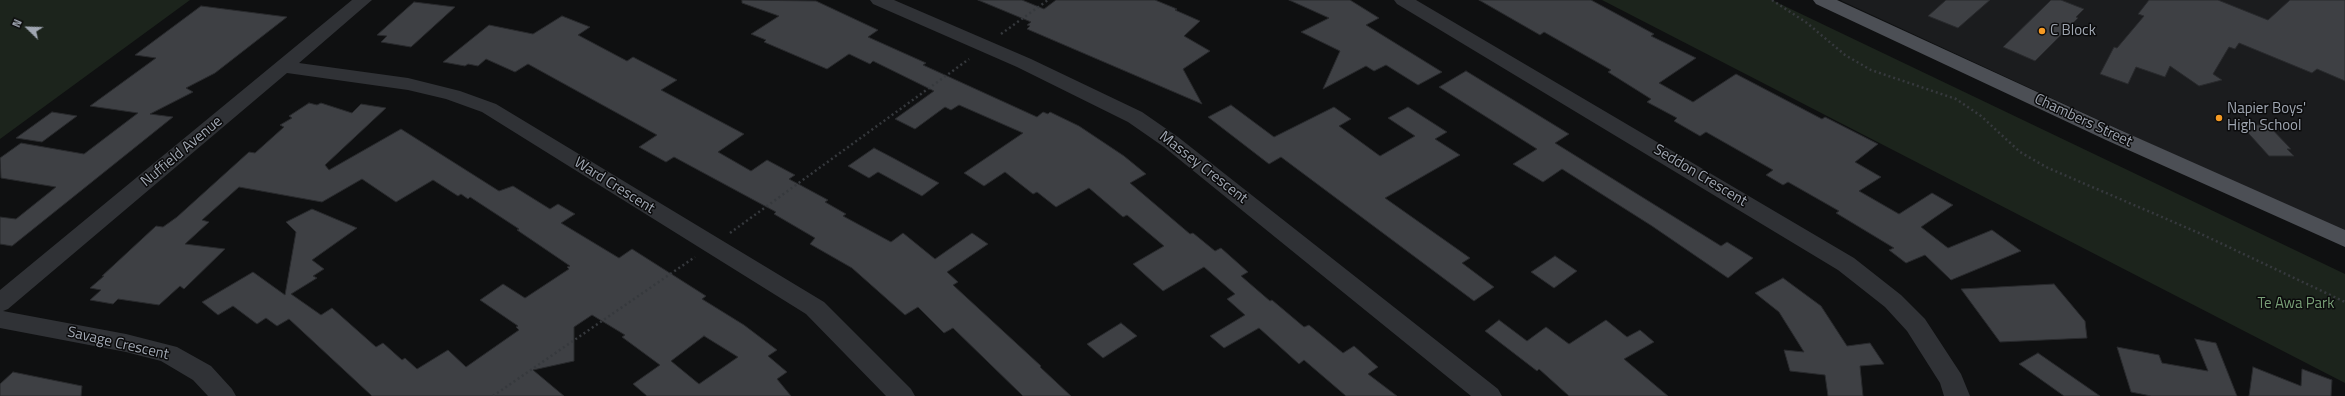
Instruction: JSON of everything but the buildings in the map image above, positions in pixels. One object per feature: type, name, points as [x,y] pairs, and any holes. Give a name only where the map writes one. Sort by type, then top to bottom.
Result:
[{"type":"main road","name":"Chambers Street","points":[[1822,0],[2113,135],[2345,239]]},
{"type":"street","name":"Nuffield Avenue","points":[[0,303],[363,0]]},
{"type":"street","name":"Massey Crescent","points":[[879,0],[985,46],[1097,97],[1136,117],[1171,142],[1490,396]]},
{"type":"street","name":"Seddon Crescent","points":[[1403,0],[1815,244],[1846,264],[1892,301],[1916,325],[1952,381],[1957,396]]},
{"type":"street","name":"Ward Crescent","points":[[283,67],[408,84],[478,103],[815,308],[836,327],[902,396]]},
{"type":"street","name":"Savage Crescent","points":[[0,319],[126,343],[168,354],[202,373],[223,396]]},
{"type":"path","points":[[493,396],[714,247],[735,228],[1048,0]]},
{"type":"path","points":[[1772,0],[1808,23],[1844,55],[1871,70],[1928,88],[1956,99],[1981,116],[2020,152],[2048,168],[2199,233],[2345,302]]},
{"type":"shaded area","name":"Napier Boys' High School","points":[[1841,0],[2345,0],[2345,234],[1842,1]]},
{"type":"green space","points":[[0,0],[190,0],[0,139]]},
{"type":"green space","name":"Te Awa Park","points":[[1602,0],[1772,0],[2345,274],[2345,383]]},
{"type":"place","name":"C Block","points":[[2042,31]]},
{"type":"place","name":"Napier Boys' High School","points":[[2219,118]]}]
